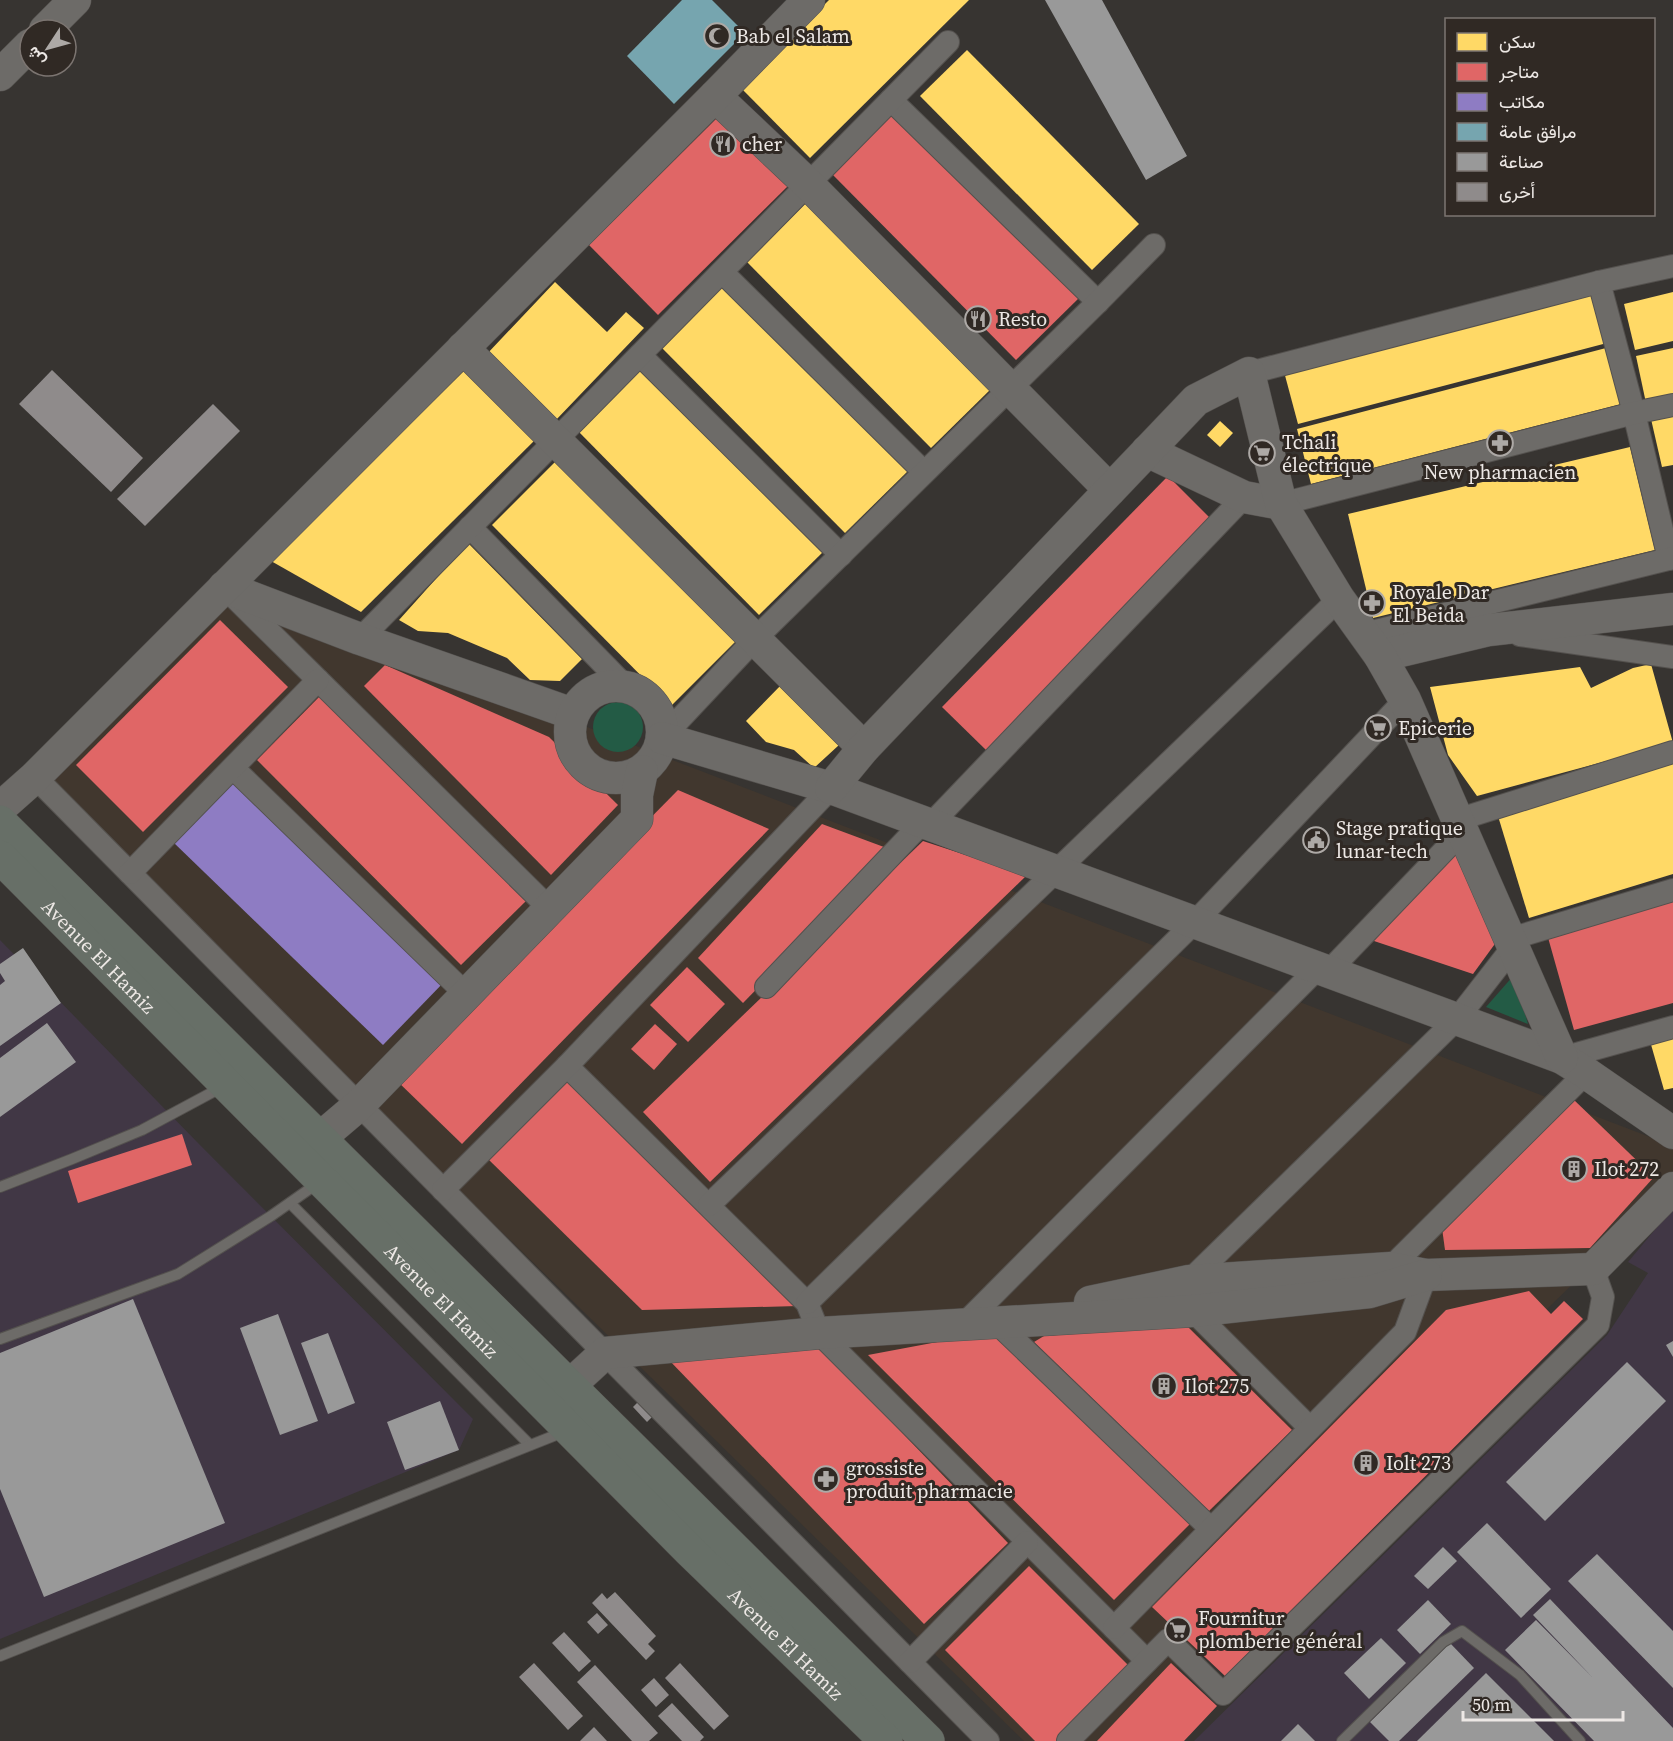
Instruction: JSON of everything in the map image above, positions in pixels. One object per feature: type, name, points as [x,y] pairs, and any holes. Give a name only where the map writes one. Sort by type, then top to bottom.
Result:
[{"type":"highway","points":[[0,822],[928,1741]]},
{"type":"highway","name":"Avenue El Hamiz","points":[[0,857],[690,1551],[886,1741]]},
{"type":"street","points":[[57,18],[75,0]]},
{"type":"street","points":[[0,808],[35,777],[716,96],[809,0]]},
{"type":"street","points":[[360,639],[948,42]]},
{"type":"street","points":[[0,75],[18,57]]},
{"type":"street","points":[[716,96],[808,184],[1110,490]]},
{"type":"street","points":[[891,100],[1098,302]]},
{"type":"street","points":[[662,738],[755,639],[1154,245]]},
{"type":"street","points":[[443,1190],[567,1066],[831,788],[864,748],[1196,400],[1249,373],[1599,282],[1673,266]]},
{"type":"street","points":[[722,272],[924,472]]},
{"type":"street","points":[[1372,645],[1671,559],[1599,282]]},
{"type":"street","points":[[463,348],[864,748]]},
{"type":"street","points":[[640,355],[841,555]]},
{"type":"street","points":[[1249,373],[1281,504],[1339,600],[1372,645],[1405,700],[1511,943],[1574,1065]]},
{"type":"street","points":[[1147,451],[1244,498],[1281,504],[1673,405]]},
{"type":"street","points":[[766,987],[1244,498]]},
{"type":"street","points":[[470,527],[625,686],[642,693],[654,705],[661,722],[662,738],[658,752],[642,771],[626,777],[609,778],[593,772],[580,762],[572,747],[569,731],[573,714],[588,694],[606,687],[625,686]]},
{"type":"street","points":[[224,587],[360,639],[573,714]]},
{"type":"street","points":[[224,587],[550,909]]},
{"type":"street","points":[[709,1205],[1339,600]]},
{"type":"street","points":[[1372,645],[1673,609]]},
{"type":"street","points":[[1489,630],[1673,657]]},
{"type":"street","points":[[130,873],[318,680]]},
{"type":"street","points":[[807,1303],[1195,922],[1405,700]]},
{"type":"street","points":[[662,738],[831,788],[1457,1019],[1574,1065],[1673,1133]]},
{"type":"street","points":[[964,1324],[1323,970],[1460,826],[1673,752]]},
{"type":"street","points":[[233,768],[467,995]]},
{"type":"street","points":[[319,1138],[359,1105],[638,819],[637,795],[642,771]]},
{"type":"street","points":[[35,777],[988,1741]]},
{"type":"street","points":[[1190,1296],[1457,1019],[1511,943],[1673,890]]},
{"type":"street","points":[[1390,1268],[1574,1065],[1673,1027]]},
{"type":"street","points":[[567,1066],[807,1303],[819,1333],[1147,1661]]},
{"type":"street","points":[[568,1387],[604,1353],[819,1333],[996,1322],[1390,1268],[1426,1275],[1593,1269],[1673,1188]]},
{"type":"street","points":[[1068,1741],[1168,1640],[1223,1694],[1598,1324],[1603,1297],[1593,1269]]},
{"type":"street","points":[[1190,1296],[1370,1292],[1426,1275]]},
{"type":"street","points":[[1114,1628],[1405,1332],[1426,1275]]},
{"type":"street","points":[[1190,1296],[1310,1428]]},
{"type":"street","points":[[996,1322],[1211,1529]]},
{"type":"street","points":[[910,1662],[1028,1542]]},
{"type":"lane","points":[[0,1186],[142,1130],[227,1085]]},
{"type":"lane","points":[[0,1339],[178,1274],[322,1180]]},
{"type":"lane","points":[[290,1203],[530,1445]]},
{"type":"lane","points":[[0,1656],[569,1430]]},
{"type":"lane","points":[[1342,1741],[1443,1642],[1462,1631],[1520,1675],[1580,1741]]},
{"type":"shaded area","points":[[224,587],[1673,1146],[1673,1187],[1101,1741],[1024,1741],[35,777]]},
{"type":"shaded area","points":[[0,940],[473,1419],[459,1450],[0,1639]]},
{"type":"shaded area","points":[[1673,1208],[1673,1741],[1194,1741],[1607,1335],[1648,1273],[1628,1262]]},
{"type":"green space","points":[[618,702],[636,709],[643,727],[636,745],[618,752],[600,745],[593,727],[600,709]]},
{"type":"green space","points":[[1514,975],[1528,1024],[1486,1007]]},
{"type":"building: سكن","points":[[829,0],[969,0],[810,158],[741,88]]},
{"type":"building: سكن","points":[[967,50],[1139,224],[1092,270],[920,96]]},
{"type":"building: سكن","points":[[810,199],[994,386],[931,448],[747,262]]},
{"type":"building: سكن","points":[[555,282],[607,332],[626,312],[644,328],[555,421],[486,355]]},
{"type":"building: سكن","points":[[725,283],[909,470],[845,533],[661,347]]},
{"type":"building: سكن","points":[[1593,288],[1607,343],[1298,424],[1283,368]]},
{"type":"building: سكن","points":[[1673,292],[1673,341],[1635,350],[1624,304]]},
{"type":"building: سكن","points":[[1606,348],[1621,404],[1311,484],[1297,429]]},
{"type":"building: سكن","points":[[1673,348],[1673,398],[1646,403],[1636,356]]},
{"type":"building: سكن","points":[[469,366],[539,436],[361,612],[271,561]]},
{"type":"building: سكن","points":[[643,367],[824,551],[759,615],[578,431]]},
{"type":"building: سكن","points":[[1673,414],[1673,465],[1662,467],[1651,419]]},
{"type":"building: سكن","points":[[1220,421],[1233,433],[1220,447],[1207,435]]},
{"type":"building: سكن","points":[[1630,447],[1655,550],[1373,618],[1348,514]]},
{"type":"building: سكن","points":[[563,454],[742,635],[671,706],[492,525]]},
{"type":"building: سكن","points":[[468,543],[582,659],[560,681],[530,680],[507,658],[448,633],[418,631],[399,620]]},
{"type":"building: سكن","points":[[1651,664],[1673,743],[1477,796],[1448,755],[1430,687],[1580,667],[1591,688],[1633,668]]},
{"type":"building: سكن","points":[[782,684],[839,745],[814,768],[794,750],[766,742],[746,721]]},
{"type":"building: سكن","points":[[1673,762],[1673,874],[1529,918],[1498,816]]},
{"type":"building: سكن","points":[[1673,1035],[1673,1088],[1664,1090],[1650,1041]]},
{"type":"building: متاجر","points":[[895,110],[1080,297],[1016,360],[831,173]]},
{"type":"building: متاجر","points":[[720,115],[790,184],[658,315],[589,245]]},
{"type":"building: متاجر","points":[[1168,476],[1212,520],[986,750],[942,707]]},
{"type":"building: متاجر","points":[[220,620],[288,687],[143,832],[76,765]]},
{"type":"building: متاجر","points":[[385,665],[549,737],[618,805],[551,875],[364,686]]},
{"type":"building: متاجر","points":[[322,694],[527,900],[461,965],[257,760]]},
{"type":"building: متاجر","points":[[678,790],[769,829],[462,1144],[394,1078]]},
{"type":"building: متاجر","points":[[822,824],[892,850],[743,1003],[698,958]]},
{"type":"building: متاجر","points":[[923,841],[1027,875],[710,1182],[643,1112]]},
{"type":"building: متاجر","points":[[1457,851],[1497,941],[1473,974],[1371,940]]},
{"type":"building: متاجر","points":[[1673,900],[1673,1003],[1574,1030],[1547,934]]},
{"type":"building: متاجر","points":[[687,967],[725,1004],[688,1042],[650,1005]]},
{"type":"building: متاجر","points":[[655,1024],[677,1044],[654,1070],[631,1049]]},
{"type":"building: متاجر","points":[[569,1077],[798,1306],[642,1310],[488,1159]]},
{"type":"building: متاجر","name":"Ilot 272","points":[[1573,1099],[1654,1177],[1590,1248],[1445,1250],[1442,1228]]},
{"type":"building: متاجر","points":[[182,1134],[192,1165],[78,1203],[68,1171]]},
{"type":"building: متاجر","name":"Iolt 273","points":[[1529,1291],[1551,1314],[1564,1301],[1583,1319],[1225,1676],[1152,1607],[1446,1310]]},
{"type":"building: متاجر","name":"Ilot 275","points":[[1186,1325],[1292,1430],[1209,1511],[1034,1342],[1044,1336]]},
{"type":"building: متاجر","points":[[996,1331],[1190,1524],[1114,1600],[868,1355]]},
{"type":"building: متاجر","points":[[816,1343],[1008,1543],[924,1624],[667,1358]]},
{"type":"building: متاجر","points":[[1029,1566],[1130,1667],[1056,1741],[1035,1741],[945,1650]]},
{"type":"building: متاجر","points":[[1171,1663],[1217,1706],[1184,1741],[1097,1741]]},
{"type":"building: مكاتب","points":[[236,777],[446,980],[383,1045],[173,842]]},
{"type":"building: مرافق عامة","points":[[682,0],[712,0],[745,33],[674,104],[627,56]]},
{"type":"building: صناعة","points":[[1045,0],[1102,0],[1187,156],[1146,180]]},
{"type":"building: صناعة","points":[[23,948],[61,1003],[0,1046],[0,985],[5,981],[0,973],[0,964]]},
{"type":"building: صناعة","points":[[47,1023],[76,1062],[0,1117],[0,1058]]},
{"type":"building: صناعة","points":[[133,1299],[225,1523],[44,1597],[0,1489],[0,1353]]},
{"type":"building: صناعة","points":[[278,1314],[318,1421],[280,1435],[240,1328]]},
{"type":"building: صناعة","points":[[328,1333],[355,1403],[328,1414],[301,1343]]},
{"type":"building: صناعة","points":[[1673,1341],[1673,1357],[1666,1345]]},
{"type":"building: صناعة","points":[[1627,1362],[1666,1401],[1545,1521],[1506,1482]]},
{"type":"building: صناعة","points":[[440,1401],[459,1450],[405,1470],[387,1422]]},
{"type":"building: صناعة","points":[[1487,1523],[1551,1589],[1521,1618],[1457,1552]]},
{"type":"building: صناعة","points":[[1443,1547],[1457,1561],[1428,1589],[1414,1576]]},
{"type":"building: صناعة","points":[[1597,1554],[1673,1631],[1673,1688],[1568,1581]]},
{"type":"building: صناعة","points":[[1550,1599],[1673,1728],[1673,1741],[1594,1741],[1505,1650],[1536,1620],[1594,1679],[1533,1615]]},
{"type":"building: صناعة","points":[[1428,1600],[1451,1624],[1420,1654],[1397,1630]]},
{"type":"building: صناعة","points":[[1381,1638],[1406,1663],[1369,1699],[1344,1673]]},
{"type":"building: صناعة","points":[[1450,1643],[1474,1668],[1399,1741],[1389,1741],[1370,1722]]},
{"type":"building: صناعة","points":[[1486,1673],[1554,1741],[1417,1741]]},
{"type":"building: صناعة","points":[[1298,1724],[1315,1741],[1281,1741]]},
{"type":"building: أخرى","points":[[52,370],[143,458],[111,492],[19,404]]},
{"type":"building: أخرى","points":[[213,404],[240,431],[145,526],[117,499]]},
{"type":"building: أخرى","points":[[644,1396],[658,1411],[647,1422],[633,1407]]},
{"type":"building: أخرى","points":[[615,1592],[656,1636],[648,1644],[655,1651],[646,1660],[592,1603],[602,1593],[607,1599]]},
{"type":"building: أخرى","points":[[597,1613],[608,1625],[598,1634],[587,1622]]},
{"type":"building: أخرى","points":[[564,1632],[591,1661],[579,1672],[552,1643]]},
{"type":"building: أخرى","points":[[534,1663],[583,1716],[568,1730],[519,1677]]},
{"type":"building: أخرى","points":[[680,1663],[729,1716],[714,1730],[665,1678]]},
{"type":"building: أخرى","points":[[595,1665],[658,1733],[649,1741],[632,1741],[577,1682]]},
{"type":"building: أخرى","points":[[654,1678],[669,1695],[656,1707],[641,1690]]},
{"type":"building: أخرى","points":[[672,1703],[704,1737],[700,1741],[682,1741],[658,1716]]},
{"type":"building: أخرى","points":[[594,1727],[607,1741],[580,1741]]},
{"type":"place","name":"Bab el Salam","points":[[717,36]]},
{"type":"place","name":"cher","points":[[723,144]]},
{"type":"place","name":"Resto","points":[[978,319]]},
{"type":"place","name":"New pharmacien","points":[[1500,443]]},
{"type":"place","name":"Tchali électrique","points":[[1262,453]]},
{"type":"place","name":"Royale Dar El Beida","points":[[1372,603]]},
{"type":"place","name":"Epicerie","points":[[1378,728]]},
{"type":"place","name":"Stage pratique lunar-tech","points":[[1316,840]]},
{"type":"place","name":"Ilot 272","points":[[1574,1169]]},
{"type":"place","name":"Ilot 275","points":[[1164,1386]]},
{"type":"place","name":"Iolt 273","points":[[1366,1463]]},
{"type":"place","name":"grossiste produit pharmacie","points":[[826,1479]]},
{"type":"place","name":"Fournitur plomberie général","points":[[1178,1630]]}]
